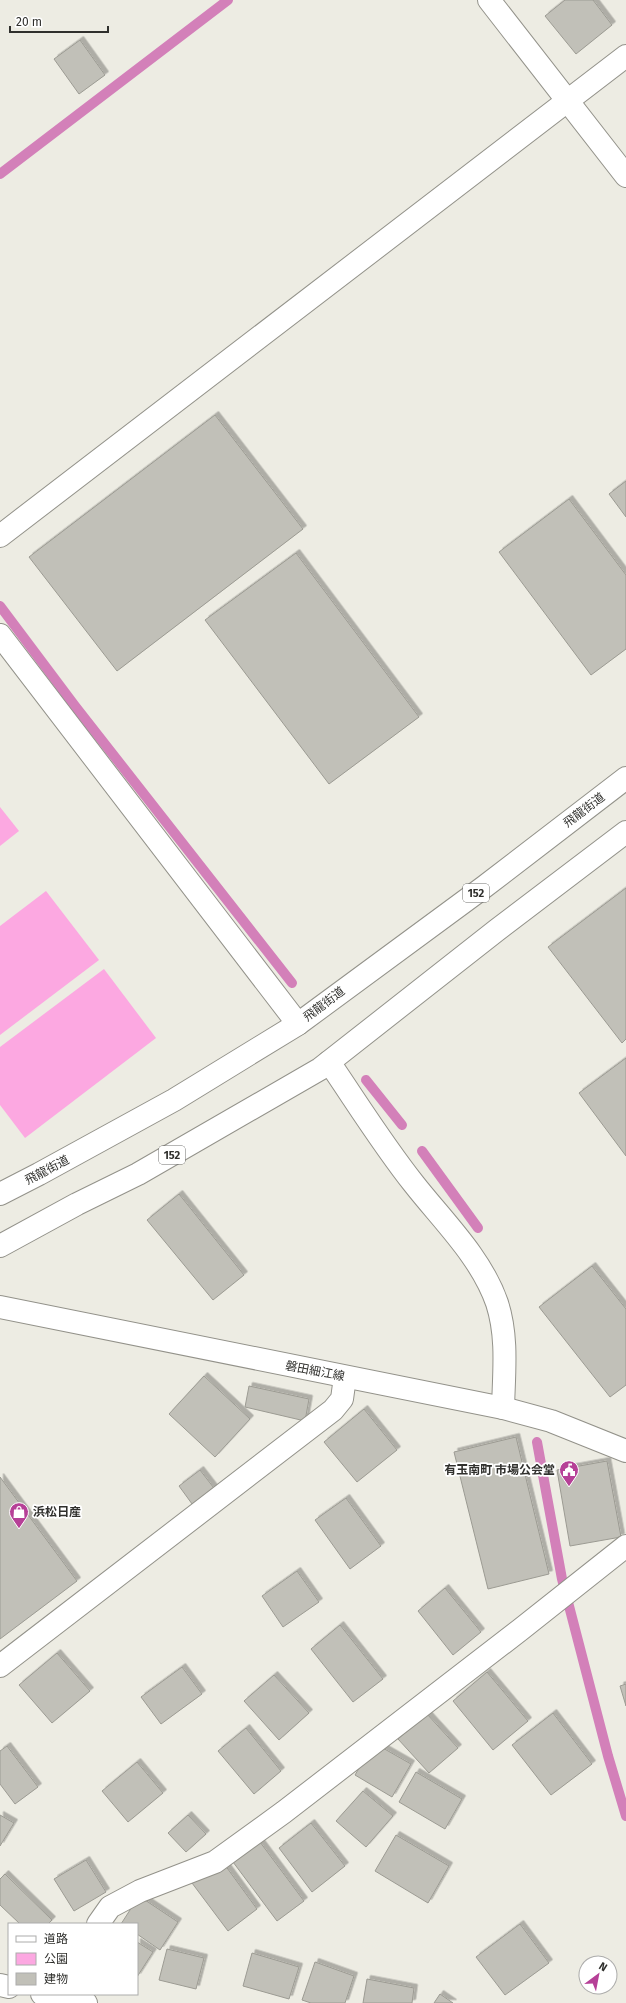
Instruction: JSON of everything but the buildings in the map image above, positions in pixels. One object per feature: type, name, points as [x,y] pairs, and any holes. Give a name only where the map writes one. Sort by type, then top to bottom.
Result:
[{"type":"main road","points":[[489,0],[626,176]]},
{"type":"main road","points":[[0,536],[568,102],[626,56]]},
{"type":"main road","points":[[0,636],[310,1014]]},
{"type":"main road","name":"飛龍街道","points":[[0,1194],[174,1100],[310,1014],[484,887],[626,778]]},
{"type":"main road","name":"152","points":[[0,1246],[202,1139],[341,1053],[497,930],[626,832]]},
{"type":"main road","points":[[341,1053],[414,1184],[460,1239],[489,1285],[497,1303],[505,1350],[503,1408]]},
{"type":"main road","name":"磐田細江線","points":[[0,1307],[503,1408],[551,1421],[626,1452]]},
{"type":"main road","points":[[0,1666],[333,1410],[342,1399],[345,1377]]},
{"type":"main road","points":[[99,1923],[110,1907],[140,1892],[215,1862],[284,1812],[626,1546]]},
{"type":"main road","points":[[51,1995],[76,2002]]},
{"type":"green space","points":[[0,807],[19,831],[0,846]]},
{"type":"green space","points":[[46,891],[99,960],[0,1035],[0,926]]},
{"type":"green space","points":[[104,969],[156,1038],[25,1138],[0,1105],[0,1047]]},
{"type":"waterway","points":[[0,174],[228,0]]},
{"type":"waterway","points":[[0,606],[75,706],[292,983]]},
{"type":"waterway","points":[[366,1080],[402,1125]]},
{"type":"waterway","points":[[422,1151],[478,1228]]},
{"type":"waterway","points":[[537,1442],[562,1579],[608,1756],[626,1816]]},
{"type":"place","name":"有玉南町 市場公会堂","points":[[569,1487]]},
{"type":"place","name":"浜松日産","points":[[19,1529]]}]
